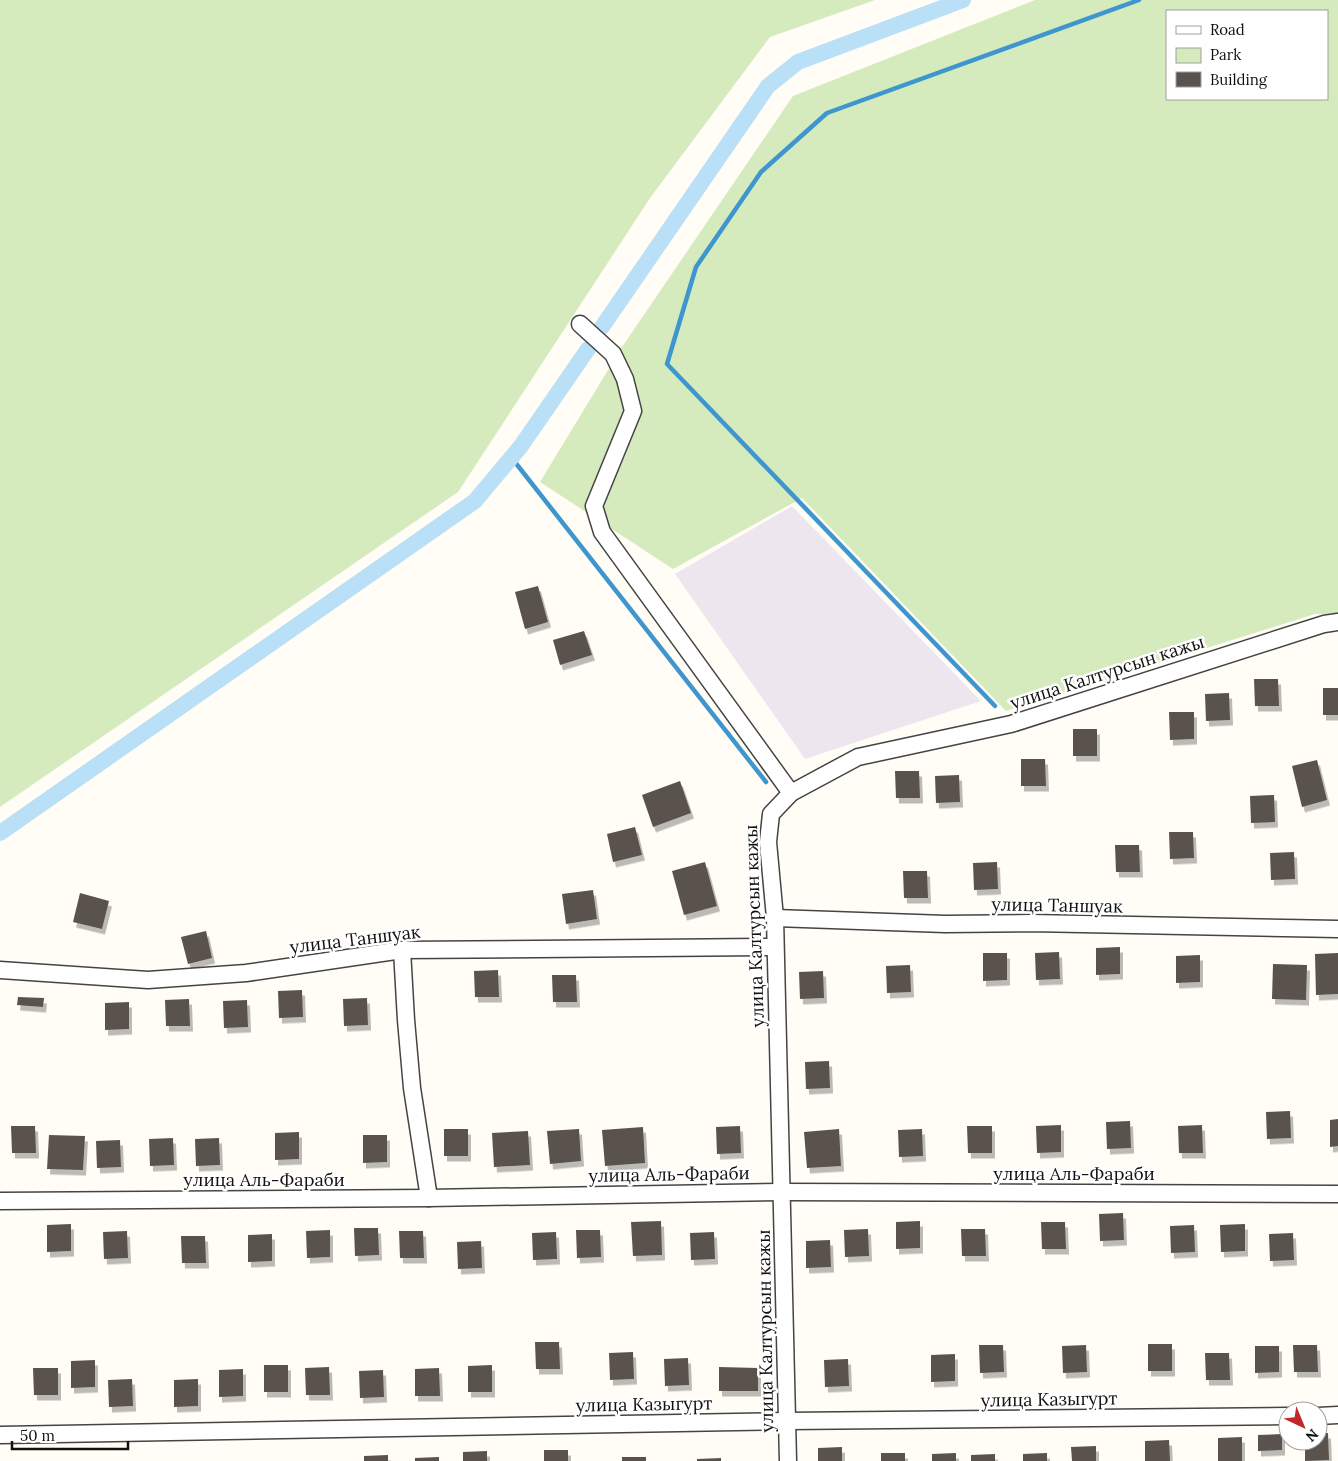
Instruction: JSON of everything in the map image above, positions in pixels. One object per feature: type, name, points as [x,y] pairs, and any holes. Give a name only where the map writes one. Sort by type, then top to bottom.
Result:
[{"type":"street","points":[[580,324],[613,354],[625,379],[633,411],[594,506],[602,532],[791,793]]},
{"type":"street","name":"улица Калтурсын кажы","points":[[788,1461],[775,918],[768,842],[771,814],[791,793],[858,757],[1011,724],[1324,624],[1338,622]]},
{"type":"street","name":"улица Таншуак","points":[[775,918],[945,924],[1031,923],[1338,929]]},
{"type":"street","name":"улица Таншуак","points":[[0,970],[148,980],[246,973],[402,950],[775,947]]},
{"type":"street","points":[[402,950],[412,1088],[429,1198]]},
{"type":"street","name":"улица Аль-Фараби","points":[[0,1201],[429,1198],[781,1192],[1338,1194]]},
{"type":"street","name":"улица Казыгурт","points":[[0,1435],[787,1421],[1278,1416]]},
{"type":"shaded area","points":[[792,506],[981,701],[805,759],[675,574]]},
{"type":"green space","points":[[0,0],[875,0],[770,37],[650,198],[458,492],[0,807]]},
{"type":"green space","points":[[1035,0],[1338,0],[1338,614],[1315,614],[1006,711],[802,498],[673,569],[540,482],[622,347],[793,96]]},
{"type":"building","points":[[538,586],[548,622],[525,629],[515,592]]},
{"type":"building","points":[[584,631],[592,655],[560,665],[553,640]]},
{"type":"building","points":[[1254,679],[1278,679],[1279,706],[1255,706]]},
{"type":"building","points":[[1323,688],[1338,688],[1338,715],[1323,715]]},
{"type":"building","points":[[1229,693],[1230,720],[1206,721],[1205,694]]},
{"type":"building","points":[[1169,712],[1194,712],[1194,739],[1170,740]]},
{"type":"building","points":[[1073,729],[1097,729],[1097,756],[1073,756]]},
{"type":"building","points":[[1021,759],[1045,759],[1046,786],[1021,786]]},
{"type":"building","points":[[1317,760],[1327,800],[1302,807],[1292,766]]},
{"type":"building","points":[[895,771],[919,771],[920,798],[896,798]]},
{"type":"building","points":[[959,775],[960,802],[936,803],[935,776]]},
{"type":"building","points":[[680,781],[691,813],[653,827],[642,795]]},
{"type":"building","points":[[1274,795],[1275,822],[1251,823],[1250,796]]},
{"type":"building","points":[[635,827],[642,855],[613,862],[607,834]]},
{"type":"building","points":[[1169,832],[1193,832],[1194,858],[1170,859]]},
{"type":"building","points":[[1115,845],[1139,845],[1140,872],[1116,872]]},
{"type":"building","points":[[1294,852],[1295,879],[1271,880],[1270,853]]},
{"type":"building","points":[[705,862],[717,906],[684,915],[672,871]]},
{"type":"building","points":[[997,862],[998,889],[974,890],[973,863]]},
{"type":"building","points":[[903,871],[927,871],[928,898],[904,898]]},
{"type":"building","points":[[593,890],[597,919],[566,924],[562,894]]},
{"type":"building","points":[[80,893],[109,901],[102,929],[73,922]]},
{"type":"building","points":[[206,931],[212,958],[188,964],[181,937]]},
{"type":"building","points":[[1120,947],[1120,974],[1096,975],[1096,948]]},
{"type":"building","points":[[1059,952],[1060,979],[1036,980],[1035,953]]},
{"type":"building","points":[[983,953],[1007,953],[1007,980],[983,981]]},
{"type":"building","points":[[1338,953],[1338,994],[1316,995],[1315,954]]},
{"type":"building","points":[[1200,955],[1200,982],[1176,983],[1176,956]]},
{"type":"building","points":[[1273,964],[1307,965],[1306,1000],[1272,999]]},
{"type":"building","points":[[910,965],[911,992],[887,993],[886,966]]},
{"type":"building","points":[[498,970],[499,997],[475,997],[474,971]]},
{"type":"building","points":[[823,971],[824,998],[800,999],[799,972]]},
{"type":"building","points":[[552,975],[576,975],[577,1002],[553,1002]]},
{"type":"building","points":[[302,990],[303,1017],[279,1018],[278,991]]},
{"type":"building","points":[[18,997],[44,998],[43,1007],[17,1005]]},
{"type":"building","points":[[367,998],[368,1025],[344,1026],[343,999]]},
{"type":"building","points":[[189,999],[190,1026],[166,1026],[165,1000]]},
{"type":"building","points":[[247,1000],[248,1027],[224,1028],[223,1001]]},
{"type":"building","points":[[129,1002],[129,1029],[105,1030],[105,1003]]},
{"type":"building","points":[[829,1061],[830,1088],[806,1089],[805,1062]]},
{"type":"building","points":[[1290,1111],[1291,1138],[1267,1139],[1266,1112]]},
{"type":"building","points":[[1338,1119],[1338,1146],[1330,1147],[1330,1120]]},
{"type":"building","points":[[1130,1121],[1131,1148],[1107,1149],[1106,1122]]},
{"type":"building","points":[[1061,1125],[1061,1152],[1037,1153],[1036,1126]]},
{"type":"building","points":[[1202,1125],[1203,1153],[1179,1153],[1178,1126]]},
{"type":"building","points":[[11,1126],[35,1126],[36,1153],[12,1153]]},
{"type":"building","points":[[740,1126],[741,1153],[717,1154],[716,1127]]},
{"type":"building","points":[[967,1126],[992,1126],[992,1153],[968,1153]]},
{"type":"building","points":[[643,1127],[645,1163],[605,1166],[602,1130]]},
{"type":"building","points":[[444,1129],[468,1129],[468,1156],[444,1156]]},
{"type":"building","points":[[579,1129],[581,1161],[550,1164],[547,1131]]},
{"type":"building","points":[[839,1129],[841,1166],[807,1168],[804,1132]]},
{"type":"building","points":[[922,1129],[923,1156],[899,1157],[898,1130]]},
{"type":"building","points":[[528,1131],[530,1165],[494,1167],[492,1133]]},
{"type":"building","points":[[299,1132],[299,1159],[275,1160],[275,1133]]},
{"type":"building","points":[[49,1135],[85,1136],[83,1170],[47,1169]]},
{"type":"building","points":[[363,1135],[387,1135],[387,1162],[363,1163]]},
{"type":"building","points":[[173,1138],[174,1165],[150,1166],[149,1139]]},
{"type":"building","points":[[219,1138],[220,1165],[196,1166],[195,1139]]},
{"type":"building","points":[[120,1140],[121,1167],[97,1168],[96,1141]]},
{"type":"building","points":[[1123,1213],[1124,1240],[1100,1241],[1099,1214]]},
{"type":"building","points":[[661,1221],[662,1255],[633,1256],[631,1222]]},
{"type":"building","points":[[920,1221],[920,1248],[896,1249],[896,1222]]},
{"type":"building","points":[[1041,1222],[1065,1222],[1066,1249],[1042,1249]]},
{"type":"building","points":[[71,1224],[71,1251],[47,1252],[47,1225]]},
{"type":"building","points":[[1245,1224],[1245,1251],[1221,1252],[1220,1225]]},
{"type":"building","points":[[1194,1225],[1195,1252],[1171,1253],[1170,1226]]},
{"type":"building","points":[[354,1228],[378,1228],[379,1255],[355,1256]]},
{"type":"building","points":[[868,1229],[869,1256],[845,1257],[844,1230]]},
{"type":"building","points":[[961,1229],[985,1229],[986,1256],[962,1256]]},
{"type":"building","points":[[330,1230],[330,1257],[307,1258],[306,1231]]},
{"type":"building","points":[[576,1230],[600,1230],[601,1257],[577,1258]]},
{"type":"building","points":[[127,1231],[128,1258],[104,1259],[103,1232]]},
{"type":"building","points":[[399,1231],[423,1231],[424,1258],[400,1258]]},
{"type":"building","points":[[556,1232],[557,1259],[533,1260],[532,1233]]},
{"type":"building","points":[[714,1232],[715,1259],[691,1260],[690,1233]]},
{"type":"building","points":[[1293,1233],[1294,1260],[1270,1261],[1269,1234]]},
{"type":"building","points":[[272,1234],[272,1261],[248,1262],[248,1235]]},
{"type":"building","points":[[181,1236],[205,1236],[206,1263],[182,1263]]},
{"type":"building","points":[[830,1240],[831,1267],[806,1268],[806,1241]]},
{"type":"building","points":[[481,1241],[482,1268],[458,1269],[457,1242]]},
{"type":"building","points":[[535,1342],[559,1342],[560,1369],[536,1369]]},
{"type":"building","points":[[1148,1344],[1172,1344],[1172,1371],[1148,1371]]},
{"type":"building","points":[[979,1345],[1003,1345],[1004,1372],[980,1373]]},
{"type":"building","points":[[1086,1345],[1087,1372],[1063,1373],[1062,1346]]},
{"type":"building","points":[[1293,1345],[1317,1345],[1318,1372],[1294,1372]]},
{"type":"building","points":[[1255,1346],[1279,1346],[1279,1372],[1255,1373]]},
{"type":"building","points":[[633,1352],[634,1379],[610,1380],[609,1353]]},
{"type":"building","points":[[1205,1353],[1229,1353],[1230,1380],[1206,1380]]},
{"type":"building","points":[[955,1354],[955,1381],[931,1382],[931,1355]]},
{"type":"building","points":[[688,1358],[689,1385],[665,1386],[664,1359]]},
{"type":"building","points":[[848,1359],[849,1386],[825,1387],[824,1360]]},
{"type":"building","points":[[95,1360],[95,1387],[71,1388],[71,1361]]},
{"type":"building","points":[[264,1365],[288,1365],[288,1392],[264,1392]]},
{"type":"building","points":[[492,1365],[492,1392],[468,1392],[468,1366]]},
{"type":"building","points":[[329,1367],[330,1395],[306,1395],[305,1368]]},
{"type":"building","points":[[719,1367],[758,1368],[758,1391],[719,1391]]},
{"type":"building","points":[[33,1368],[58,1368],[58,1395],[34,1395]]},
{"type":"building","points":[[439,1368],[440,1396],[415,1396],[415,1369]]},
{"type":"building","points":[[243,1369],[243,1396],[219,1397],[219,1370]]},
{"type":"building","points":[[383,1370],[384,1397],[360,1398],[359,1371]]},
{"type":"building","points":[[132,1379],[133,1406],[109,1407],[108,1380]]},
{"type":"building","points":[[198,1379],[198,1406],[174,1407],[174,1380]]},
{"type":"building","points":[[1328,1433],[1329,1460],[1305,1461],[1305,1451],[1328,1451]]},
{"type":"building","points":[[1278,1434],[1278,1450],[1258,1451],[1258,1435]]},
{"type":"building","points":[[1242,1437],[1242,1461],[1218,1461],[1218,1438]]},
{"type":"building","points":[[1169,1440],[1170,1461],[1145,1461],[1145,1441]]},
{"type":"building","points":[[1096,1446],[1096,1461],[1072,1461],[1071,1447]]},
{"type":"building","points":[[842,1447],[842,1461],[818,1461],[818,1448]]},
{"type":"building","points":[[544,1450],[568,1450],[568,1461],[544,1461]]},
{"type":"building","points":[[487,1451],[487,1461],[463,1461],[463,1452]]},
{"type":"building","points":[[881,1453],[905,1453],[905,1461],[881,1461]]},
{"type":"building","points":[[956,1453],[956,1461],[932,1461],[932,1454]]},
{"type":"building","points":[[1047,1453],[1047,1461],[1023,1461],[1023,1454]]},
{"type":"building","points":[[995,1454],[995,1461],[971,1461],[971,1455]]},
{"type":"building","points":[[388,1455],[388,1461],[364,1461],[364,1456]]},
{"type":"building","points":[[439,1457],[439,1461],[415,1461],[415,1458]]},
{"type":"building","points":[[622,1457],[646,1457],[646,1461],[622,1461]]},
{"type":"building","points":[[721,1458],[721,1461],[697,1461],[697,1459]]},
{"type":"waterway","points":[[602,327],[768,86],[798,62],[963,0]]},
{"type":"waterway","points":[[995,706],[667,364],[696,267],[761,172],[827,113],[1139,0]]},
{"type":"waterway","points":[[0,833],[475,501],[521,446],[588,349]]},
{"type":"waterway","points":[[511,457],[766,782]]}]
